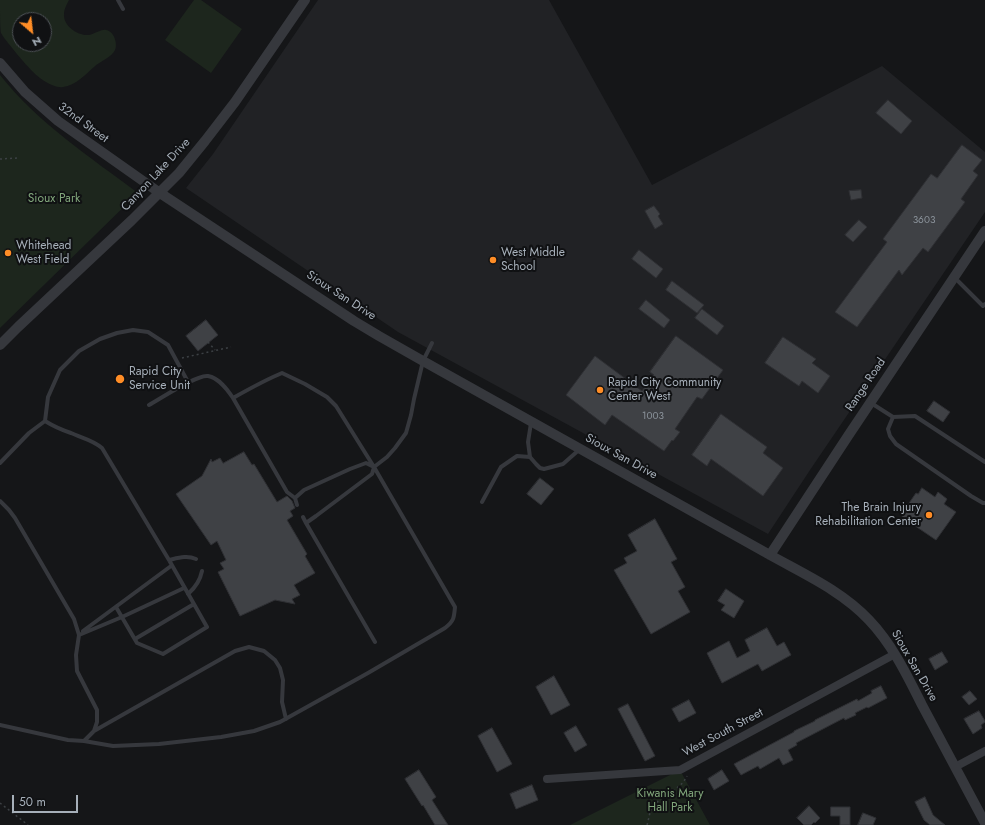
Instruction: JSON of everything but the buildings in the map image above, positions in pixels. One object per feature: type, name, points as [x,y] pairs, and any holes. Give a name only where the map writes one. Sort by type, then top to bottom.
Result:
[{"type":"street","name":"Canyon Lake Drive","points":[[0,345],[132,220],[192,158],[250,81],[305,0]]},
{"type":"street","name":"32nd Street","points":[[0,63],[25,92],[58,121],[160,192]]},
{"type":"street","name":"Sioux San Drive","points":[[160,192],[379,336],[770,554],[836,592],[857,608],[878,629],[895,654],[985,823]]},
{"type":"street","name":"Range Road","points":[[770,554],[985,231]]},
{"type":"street","name":"West South Street","points":[[547,779],[680,770],[895,654]]},
{"type":"street","points":[[955,767],[985,750]]},
{"type":"lane","points":[[118,0],[123,9]]},
{"type":"lane","points":[[954,278],[983,306],[985,304]]},
{"type":"lane","points":[[0,463],[29,433],[45,421],[48,397],[60,370],[79,351],[100,339],[132,330],[148,332],[168,346],[188,382]]},
{"type":"lane","points":[[306,523],[372,474],[374,467],[387,457],[406,433],[422,361],[432,343]]},
{"type":"lane","points":[[0,725],[68,740],[84,740],[114,746],[159,744],[254,732],[286,719],[368,673],[451,623],[454,617],[455,607],[374,467],[336,406],[327,398],[282,373],[233,398]]},
{"type":"lane","points":[[149,405],[197,378],[206,376],[216,380],[233,398],[287,492],[295,498],[297,505]]},
{"type":"lane","points":[[870,402],[893,417],[914,416],[985,462]]},
{"type":"lane","points":[[893,417],[888,429],[890,436],[896,444],[971,496],[985,503]]},
{"type":"lane","points":[[45,421],[64,431],[89,440],[102,448],[207,627],[163,654],[137,643],[116,607]]},
{"type":"lane","points":[[531,422],[528,442],[530,457],[540,468],[544,469],[563,464],[580,449]]},
{"type":"lane","points":[[482,502],[501,467],[517,456],[530,457]]},
{"type":"lane","points":[[295,498],[304,490],[350,469],[366,463],[374,467]]},
{"type":"lane","points":[[0,500],[15,518],[74,619],[78,635],[76,655],[77,671],[97,710],[97,722],[94,731]]},
{"type":"lane","points":[[303,517],[375,642]]},
{"type":"lane","points":[[169,560],[180,557],[190,557],[196,559]]},
{"type":"lane","points":[[78,635],[171,566]]},
{"type":"lane","points":[[188,594],[201,579],[202,571]]},
{"type":"lane","points":[[78,635],[122,617],[184,588]]},
{"type":"lane","points":[[135,639],[194,604]]},
{"type":"lane","points":[[84,740],[94,731],[235,651],[249,647],[264,651],[275,660],[280,668],[283,680],[282,702],[286,719]]},
{"type":"path","points":[[0,159],[18,158]]},
{"type":"path","points":[[208,342],[215,350]]},
{"type":"path","points":[[173,355],[181,355],[182,358],[231,347]]},
{"type":"path","points":[[648,825],[650,812],[653,807],[678,788],[686,779],[688,772],[687,766]]},
{"type":"path","points":[[0,803],[28,825]]},
{"type":"shaded area","name":"West Middle School","points":[[318,0],[549,0],[652,185],[882,66],[985,152],[985,212],[768,534],[398,332],[186,188],[213,154]]},
{"type":"green space","points":[[0,0],[69,0],[65,8],[64,18],[72,29],[85,35],[104,30],[109,31],[115,38],[116,47],[111,55],[96,65],[76,82],[68,86],[59,87],[41,79],[15,52],[52,52],[52,12],[12,12],[12,48],[1,31]]},
{"type":"green space","points":[[194,0],[201,0],[242,29],[211,73],[165,40]]},
{"type":"green space","name":"Sioux Park","points":[[0,75],[31,109],[48,124],[138,193],[0,328]]},
{"type":"green space","name":"Kiwanis Mary Hall Park","points":[[680,770],[710,825],[570,825]]},
{"type":"place","name":"Whitehead West Field","points":[[8,253]]},
{"type":"place","name":"West Middle School","points":[[493,260]]},
{"type":"place","name":"Rapid City Service Unit","points":[[120,379]]},
{"type":"place","name":"Rapid City Community Center West","points":[[600,390]]},
{"type":"place","name":"The Brain Injury Rehabilitation Center","points":[[929,515]]}]
